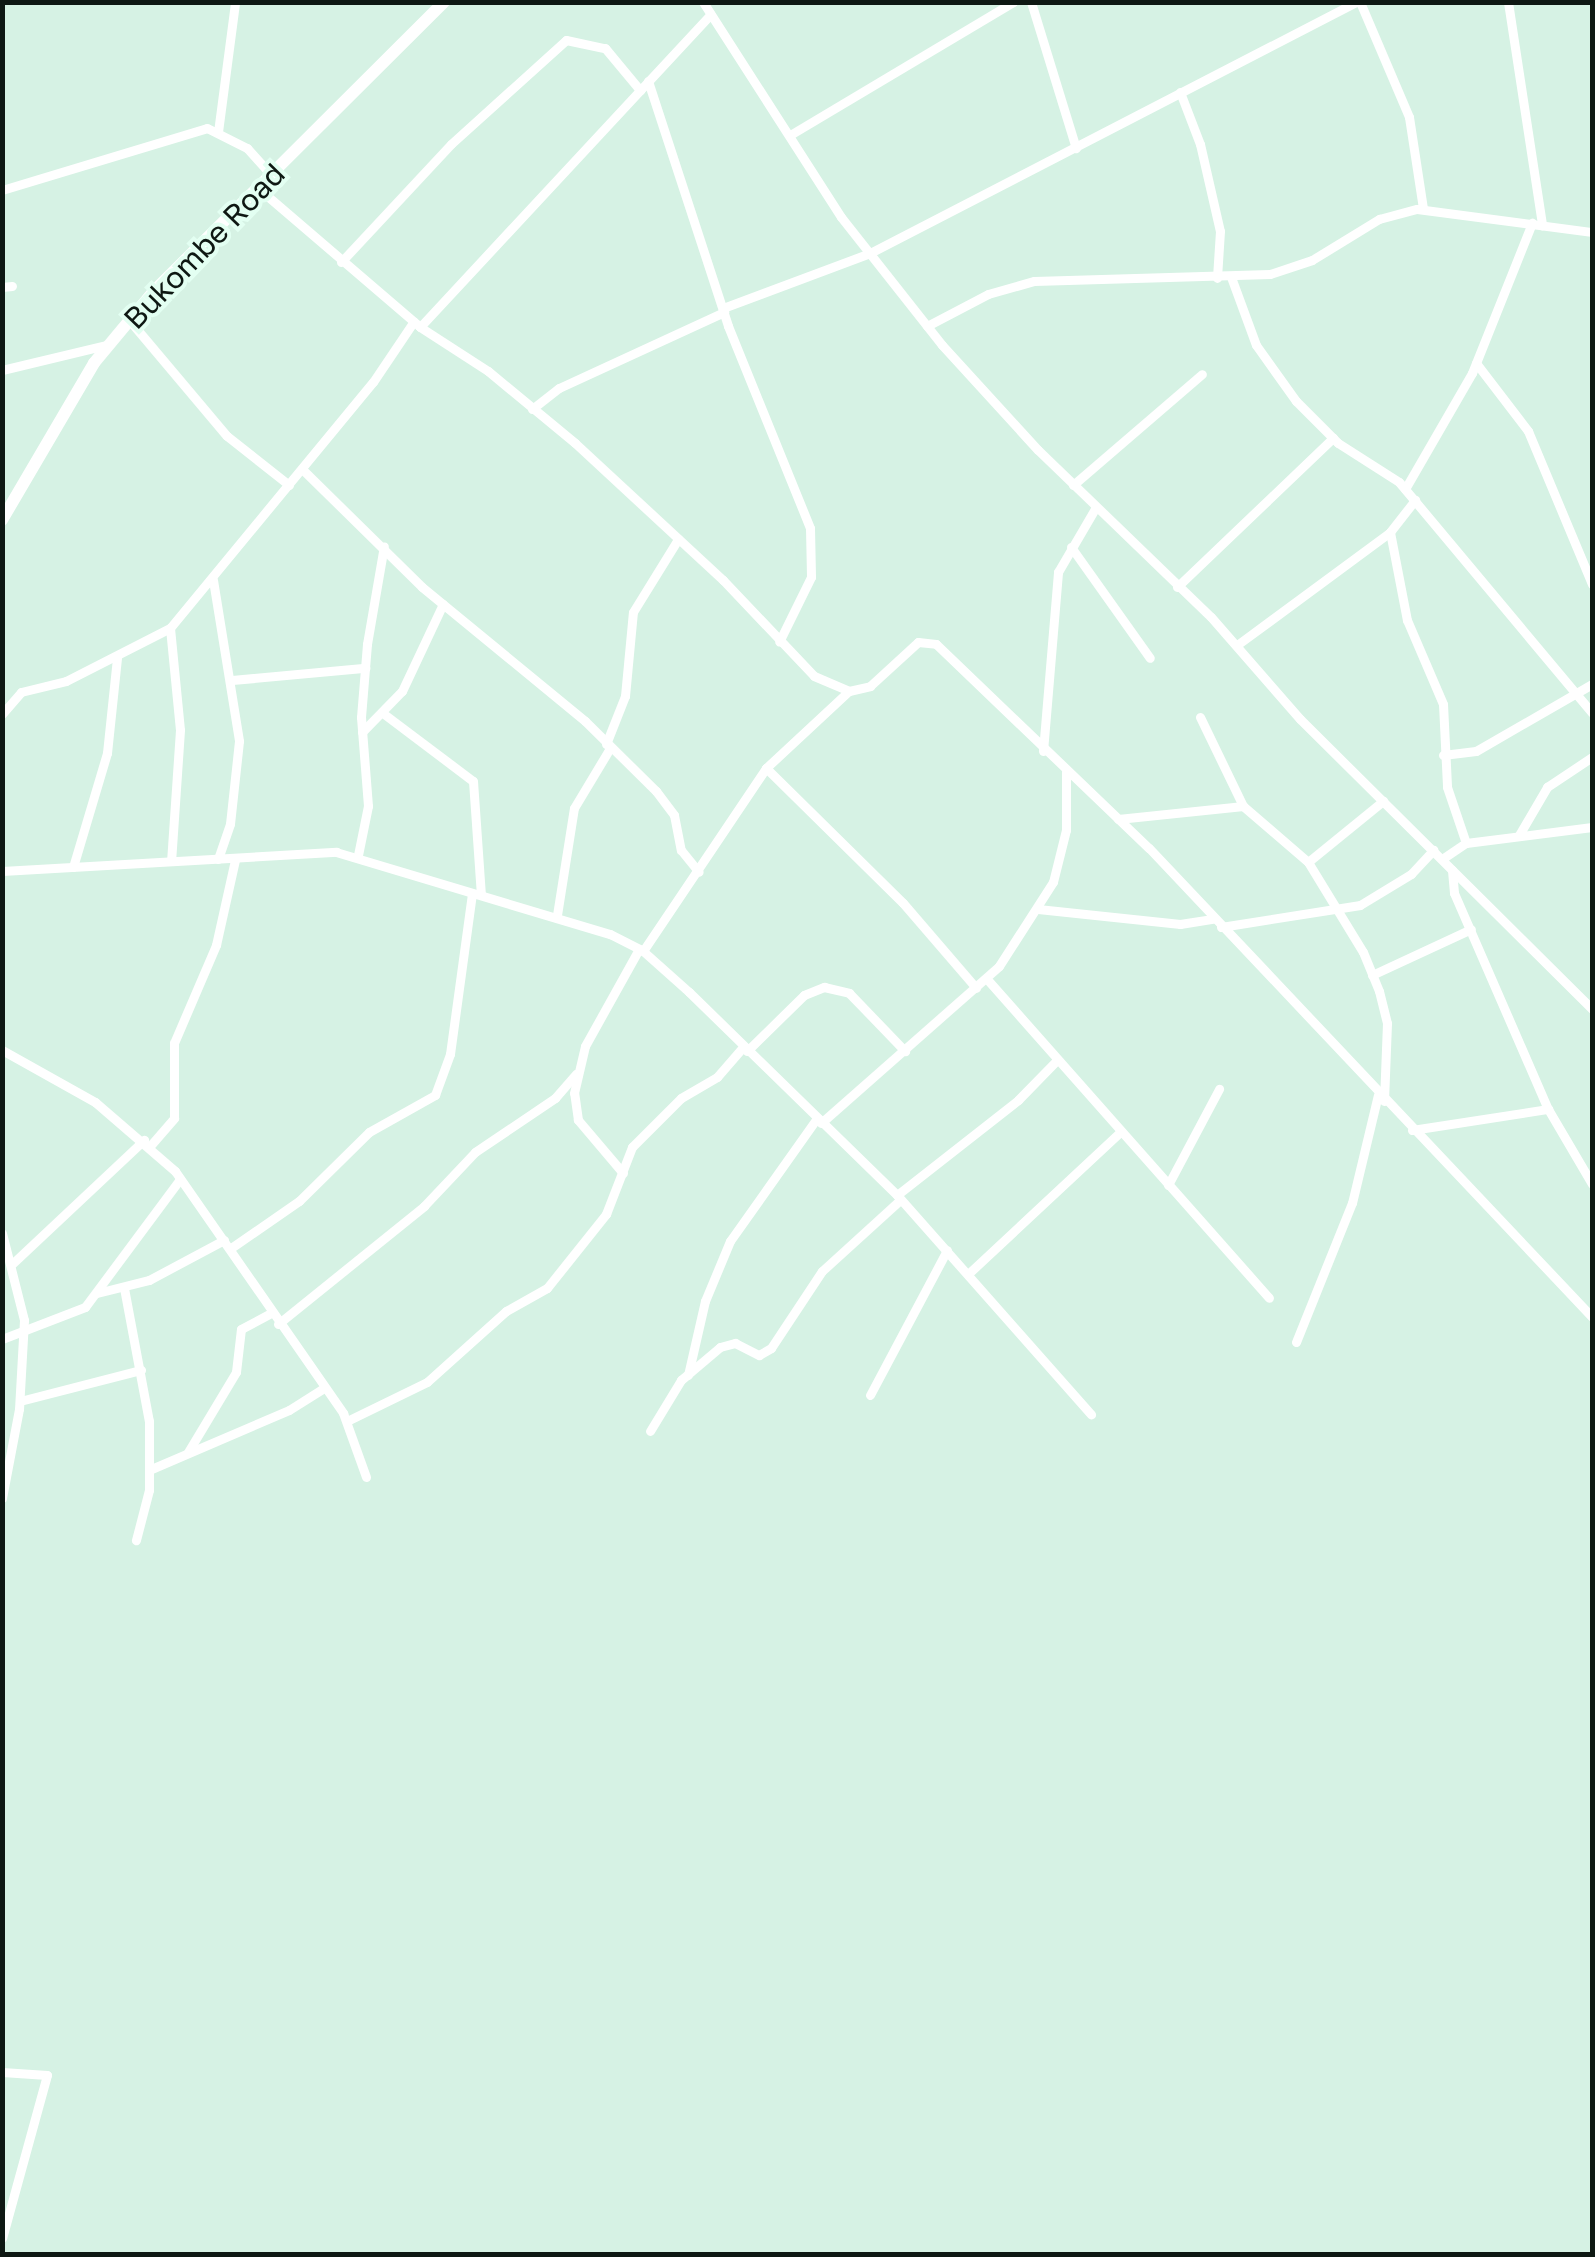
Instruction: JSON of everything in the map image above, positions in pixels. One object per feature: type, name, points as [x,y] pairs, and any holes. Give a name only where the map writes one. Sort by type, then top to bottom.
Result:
[{"type":"main road","name":"Bukombe Road","points":[[2,520],[110,344],[130,320],[444,2]]},
{"type":"street","points":[[218,132],[234,2]]},
{"type":"street","points":[[703,2],[870,254],[927,326],[1073,485],[1237,645],[1384,801],[1592,1009]]},
{"type":"street","points":[[790,135],[1013,2]]},
{"type":"street","points":[[1030,2],[1076,148]]},
{"type":"street","points":[[1406,489],[1476,362],[1537,224],[1508,2]]},
{"type":"street","points":[[532,409],[560,388],[724,310],[870,254],[1353,3],[1409,117],[1423,208]]},
{"type":"street","points":[[2,714],[21,692],[116,658],[170,628],[213,580],[417,324],[711,14]]},
{"type":"street","points":[[341,262],[451,144],[566,40],[605,48],[640,90]]},
{"type":"street","points":[[648,81],[724,310],[812,542],[802,607],[780,642]]},
{"type":"street","points":[[1180,92],[1220,231],[1217,278]]},
{"type":"street","points":[[2,190],[192,131],[218,132],[247,148],[271,174]]},
{"type":"street","points":[[258,188],[417,324],[532,409],[678,539],[814,676],[849,691]]},
{"type":"street","points":[[927,326],[988,294],[1034,281],[1231,278],[1291,269],[1379,219],[1423,208],[1592,232]]},
{"type":"street","points":[[1231,278],[1256,345],[1296,401],[1333,438],[1406,489],[1592,713]]},
{"type":"street","points":[[130,320],[227,436],[289,485]]},
{"type":"street","points":[[2,370],[110,344]]},
{"type":"street","points":[[1476,362],[1528,431],[1592,584]]},
{"type":"street","points":[[1073,485],[1202,374]]},
{"type":"street","points":[[1177,586],[1333,438]]},
{"type":"street","points":[[302,469],[442,604],[608,746],[668,805],[682,850],[699,872]]},
{"type":"street","points":[[1237,645],[1390,532],[1416,500]]},
{"type":"street","points":[[1043,751],[1058,572],[1096,506]]},
{"type":"street","points":[[1390,532],[1407,620],[1443,704],[1443,756],[1466,843]]},
{"type":"street","points":[[557,914],[574,808],[608,746],[625,696],[633,612],[678,539]]},
{"type":"street","points":[[358,856],[368,806],[362,732],[366,668],[384,546]]},
{"type":"street","points":[[1071,546],[1150,658]]},
{"type":"street","points":[[213,580],[232,680],[237,777],[218,859]]},
{"type":"street","points":[[362,732],[384,714],[442,604]]},
{"type":"street","points":[[170,628],[180,730],[171,860]]},
{"type":"street","points":[[278,1324],[424,1206],[476,1152],[555,1098],[576,1074],[641,950],[699,872],[766,768],[849,691],[870,686],[913,646],[930,641],[1118,819],[1592,1317]]},
{"type":"street","points":[[73,867],[107,753],[116,658]]},
{"type":"street","points":[[232,680],[366,668]]},
{"type":"street","points":[[1443,756],[1476,752],[1577,697],[1592,684]]},
{"type":"street","points":[[97,1293],[124,1288],[228,1244],[309,1192],[368,1132],[435,1095],[450,1054],[476,894],[474,781],[384,714]]},
{"type":"street","points":[[1200,717],[1243,806],[1308,862],[1338,911],[1372,975],[1387,1023],[1381,1098],[1352,1203],[1296,1342]]},
{"type":"street","points":[[1518,835],[1547,787],[1592,756]]},
{"type":"street","points":[[766,768],[903,903],[976,988]]},
{"type":"street","points":[[688,1374],[705,1302],[730,1241],[819,1121],[976,988],[1038,909],[1053,882],[1066,830],[1066,772]]},
{"type":"street","points":[[1308,862],[1384,801]]},
{"type":"street","points":[[1118,819],[1243,806]]},
{"type":"street","points":[[1442,859],[1466,843],[1592,827]]},
{"type":"street","points":[[2,871],[171,860],[235,860],[323,850],[358,856],[476,894],[557,914],[641,950],[898,1198],[1091,1414]]},
{"type":"street","points":[[1038,909],[1180,924],[1338,911],[1390,889],[1433,850]]},
{"type":"street","points":[[12,1263],[174,1118],[174,1043],[211,960],[235,860]]},
{"type":"street","points":[[1452,870],[1454,893],[1548,1108],[1592,1184]]},
{"type":"street","points":[[1372,975],[1470,930]]},
{"type":"street","points":[[986,978],[1119,1134],[1269,1298]]},
{"type":"street","points":[[347,1421],[427,1382],[506,1310],[538,1296],[606,1214],[648,1127],[695,1087],[717,1078],[804,995],[824,987],[849,994],[905,1051]]},
{"type":"street","points":[[2,1050],[96,1102],[147,1143],[180,1179],[347,1421],[366,1478]]},
{"type":"street","points":[[650,1431],[688,1374],[730,1343],[765,1353],[822,1272],[898,1198],[1018,1100],[1056,1061]]},
{"type":"street","points":[[576,1074],[578,1120],[623,1173]]},
{"type":"street","points":[[1168,1185],[1219,1089]]},
{"type":"street","points":[[1412,1130],[1548,1108]]},
{"type":"street","points":[[968,1274],[1119,1134]]},
{"type":"street","points":[[2,1339],[85,1307],[180,1179]]},
{"type":"street","points":[[2,1233],[12,1263],[24,1332],[20,1401],[2,1498]]},
{"type":"street","points":[[870,1395],[946,1250]]},
{"type":"street","points":[[124,1288],[141,1370],[150,1470],[136,1540]]},
{"type":"street","points":[[187,1453],[236,1372],[241,1329],[271,1313]]},
{"type":"street","points":[[20,1401],[141,1370]]},
{"type":"street","points":[[150,1470],[324,1388]]},
{"type":"street","points":[[2,2072],[47,2075],[2,2238]]}]
